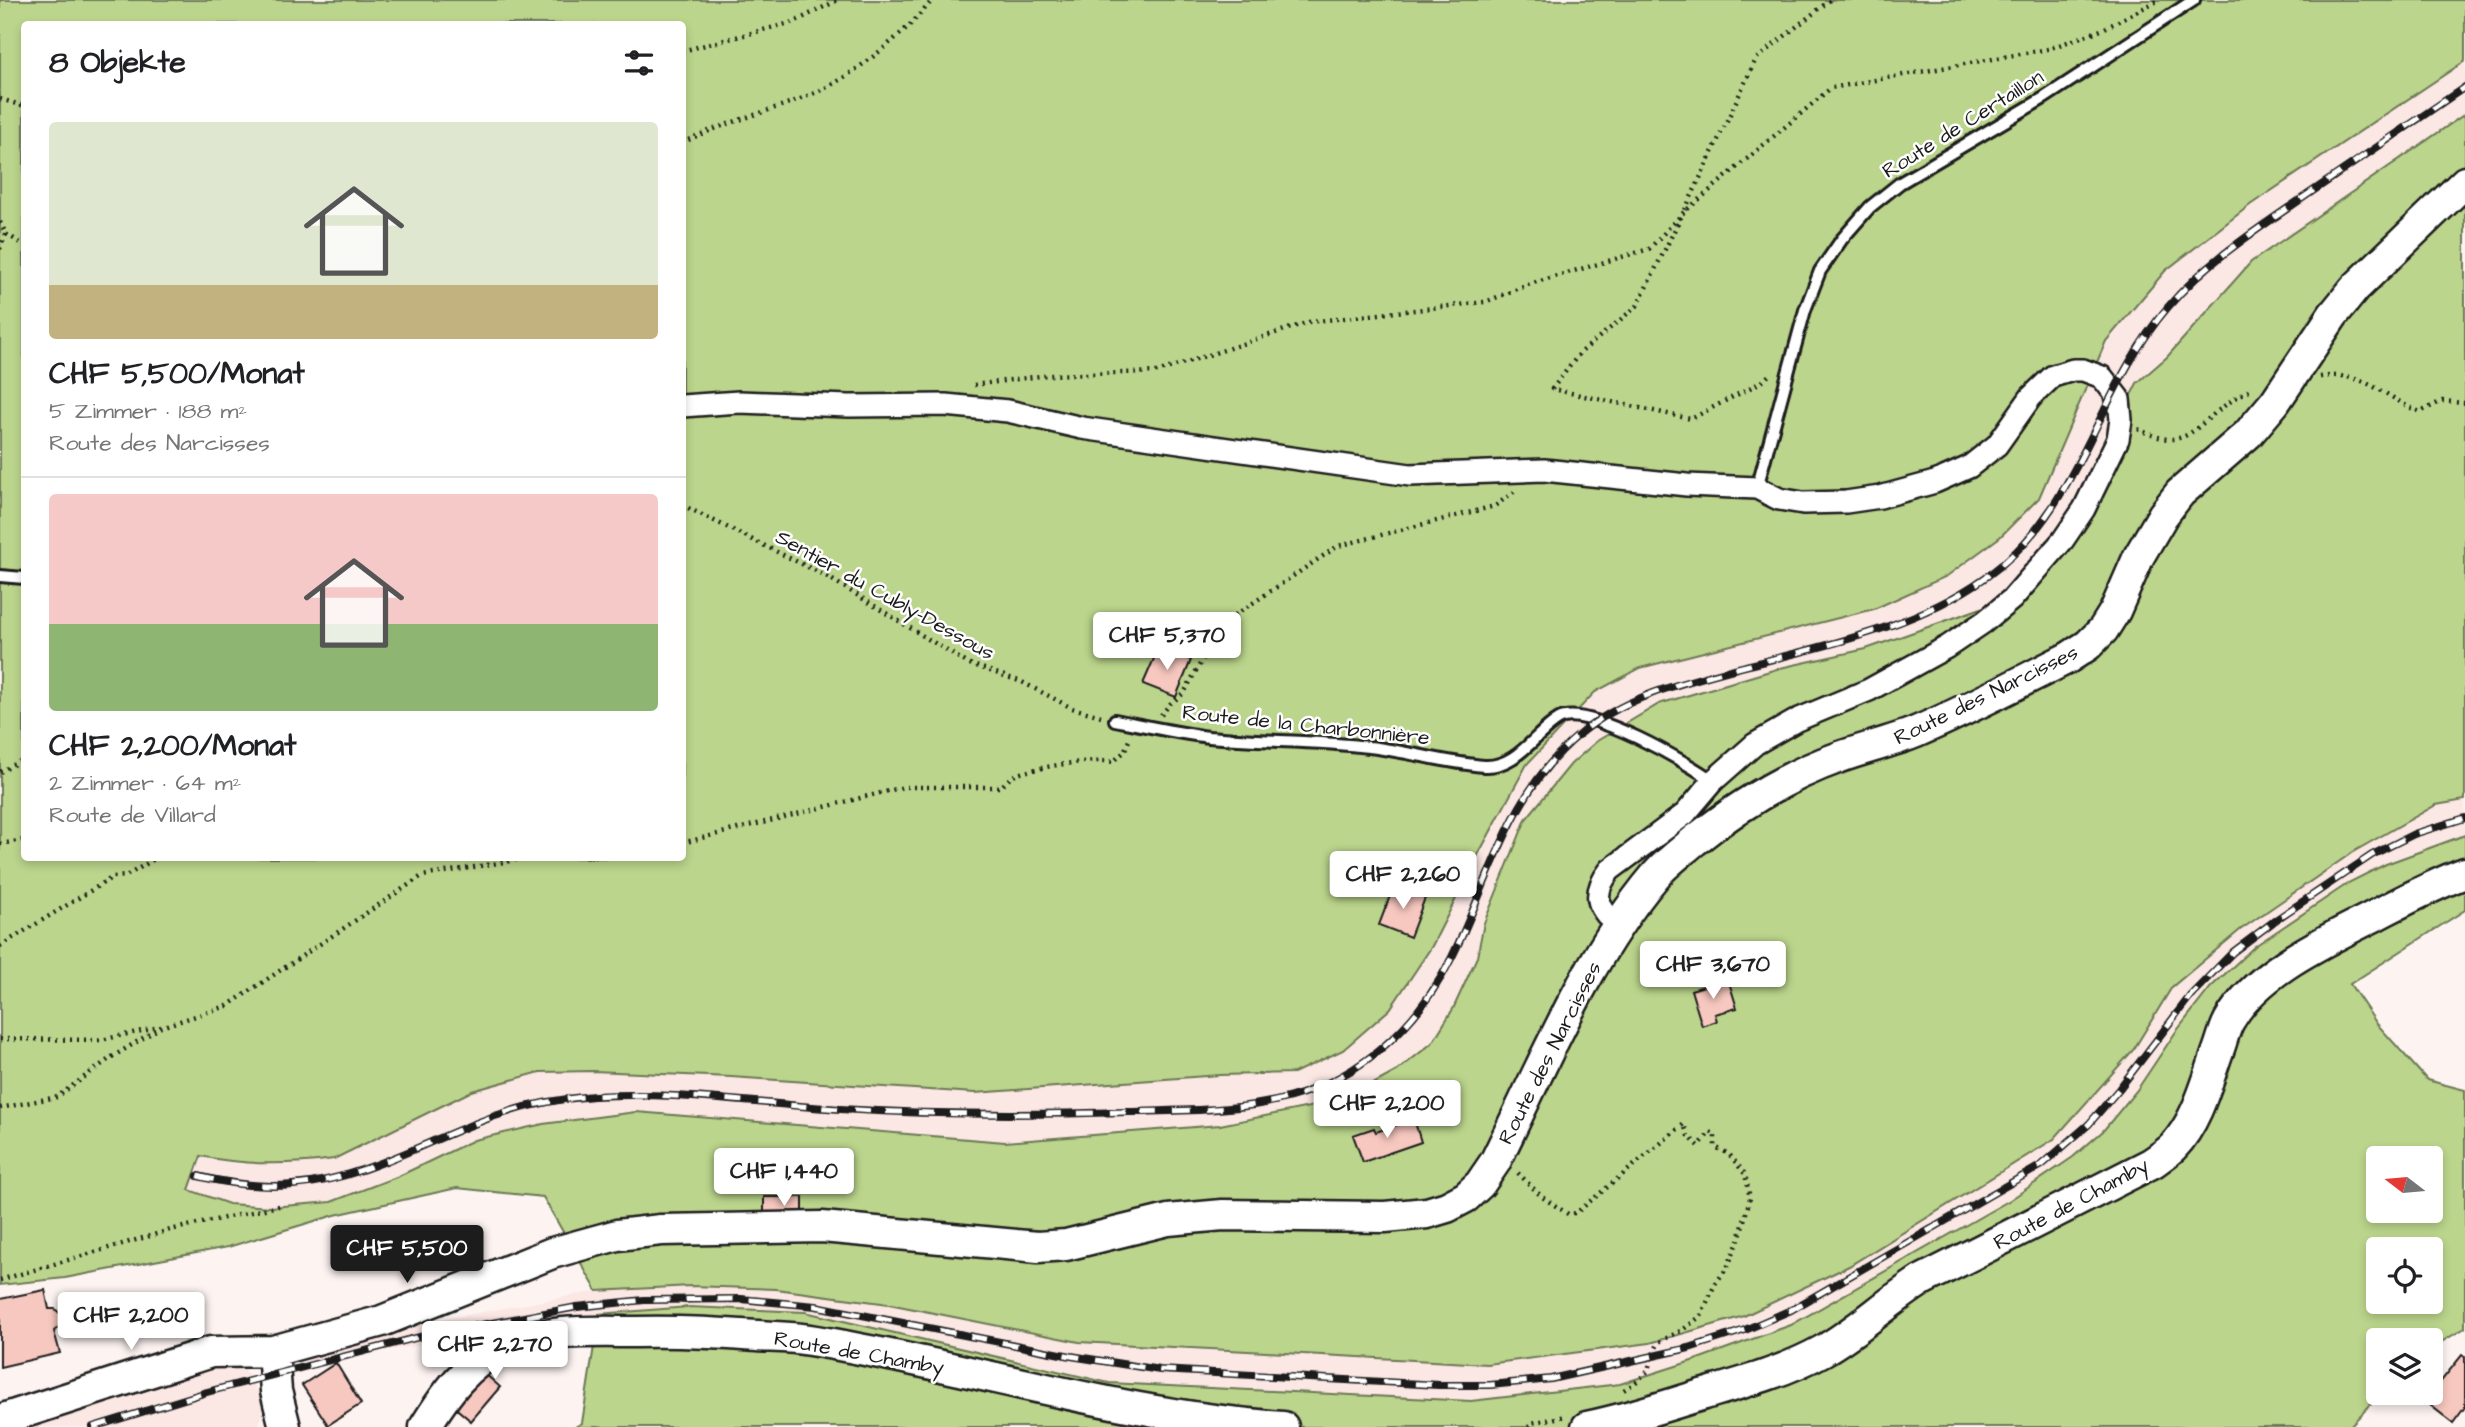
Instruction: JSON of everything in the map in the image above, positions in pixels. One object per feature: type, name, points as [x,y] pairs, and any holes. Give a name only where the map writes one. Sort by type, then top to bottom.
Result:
[{"type":"street","name":"Route des Narcisses","points":[[0,1420],[211,1352],[273,1351],[382,1321],[575,1245],[617,1235],[650,1231],[822,1227],[1038,1247],[1066,1245],[1168,1220],[1223,1215],[1408,1216],[1447,1207],[1466,1197],[1480,1184],[1495,1162],[1594,964],[1618,925],[1657,874],[1704,833],[1757,795],[1791,777],[1840,757],[1889,743],[1918,731],[2068,658],[2088,645],[2103,630],[2115,611],[2139,556],[2163,515],[2180,493],[2248,434],[2355,288],[2465,182]]},
{"type":"street","points":[[686,407],[739,402],[849,406],[945,404],[1008,411],[1082,428],[1410,475],[1544,470],[1687,485],[1757,488],[1779,499],[1803,503],[1846,502],[1880,497],[1935,482],[1969,467],[1997,446],[2042,385],[2053,376],[2083,370],[2102,377],[2119,399],[2121,420],[2118,439],[2084,509],[2063,540],[2011,599],[1984,622],[1947,647],[1869,690],[1775,731],[1755,744],[1713,781],[1685,814],[1610,870],[1599,887],[1599,897],[1602,910],[1618,925]]},
{"type":"street","name":"Route de Chamby","points":[[1584,1424],[1760,1378],[1819,1353],[1845,1338],[1896,1296],[1922,1280],[2152,1163],[2173,1146],[2185,1131],[2196,1111],[2228,1023],[2241,1003],[2265,980],[2283,966],[2357,925],[2441,882],[2465,873]]},
{"type":"street","name":"Route de Chamby","points":[[425,1427],[442,1400],[468,1370],[506,1346],[533,1337],[566,1333],[650,1332],[807,1339],[886,1353],[1082,1399],[1235,1424],[1283,1427]]},
{"type":"street","points":[[273,1351],[276,1391],[285,1427]]},
{"type":"lane","name":"Route de Certaillon","points":[[1757,488],[1793,352],[1820,271],[1842,239],[1870,208],[1900,183],[2043,98],[2194,0]]},
{"type":"lane","points":[[0,576],[21,578]]},
{"type":"lane","name":"Route de la Charbonnière","points":[[1115,720],[1209,737],[1328,742],[1488,766],[1511,759],[1561,717],[1579,716],[1651,743],[1690,764],[1713,781]]},
{"type":"path","points":[[686,50],[794,22],[838,0]]},
{"type":"path","points":[[686,141],[820,91],[850,73],[888,43],[932,0]]},
{"type":"path","points":[[1793,352],[1763,381],[1691,419],[1552,389],[1580,353],[1637,306],[1756,59],[1830,0]]},
{"type":"path","points":[[945,404],[971,385],[1048,375],[1157,372],[1309,322],[1485,302],[1533,283],[1649,249],[1683,213],[1830,88],[2048,49],[2101,30],[2155,2],[2165,2]]},
{"type":"path","points":[[0,99],[21,105]]},
{"type":"path","points":[[0,222],[6,234],[21,243]]},
{"type":"path","points":[[0,249],[6,234]]},
{"type":"path","points":[[2315,378],[2352,376],[2420,412],[2442,401],[2465,403]]},
{"type":"path","points":[[2121,420],[2150,435],[2168,439],[2188,437],[2220,410],[2253,388],[2282,391]]},
{"type":"path","points":[[1152,727],[1170,704],[1184,693],[1218,631],[1235,615],[1339,546],[1495,506],[1544,470]]},
{"type":"path","name":"Sentier du Cubly-Dessous","points":[[686,507],[826,576],[967,663],[1022,682],[1072,708],[1115,720]]},
{"type":"path","points":[[686,842],[904,787],[1000,787],[1015,774],[1054,765],[1066,766],[1077,762],[1102,760],[1113,762],[1124,752],[1136,724]]},
{"type":"path","points":[[0,772],[21,761]]},
{"type":"path","points":[[0,844],[21,840]]},
{"type":"path","points":[[0,946],[113,877],[126,876],[151,861]]},
{"type":"path","points":[[0,1039],[101,1040],[161,1027],[227,1006],[422,876],[510,861]]},
{"type":"path","points":[[0,1108],[57,1097],[111,1057],[161,1027]]},
{"type":"path","points":[[1514,1168],[1542,1197],[1568,1214],[1576,1213],[1684,1124],[1688,1136],[1699,1146],[1710,1132],[1715,1134],[1715,1147],[1729,1154],[1745,1174],[1750,1198],[1738,1240],[1727,1268],[1715,1284],[1701,1317],[1659,1342],[1651,1357],[1648,1371],[1635,1383],[1614,1395]]},
{"type":"path","points":[[0,1280],[170,1230],[284,1205]]},
{"type":"path","points":[[1529,1427],[1531,1423],[1584,1424]]},
{"type":"shaded area","points":[[2465,61],[2465,114],[2251,262],[2167,357],[2137,383],[2078,504],[2022,580],[1987,607],[1866,649],[1780,668],[1659,704],[1597,741],[1571,764],[1526,819],[1484,923],[1477,957],[1453,1009],[1432,1043],[1397,1071],[1344,1100],[1220,1125],[1005,1142],[636,1112],[399,1176],[331,1202],[271,1207],[229,1204],[189,1191],[201,1156],[237,1164],[334,1159],[472,1091],[540,1072],[593,1071],[731,1077],[975,1093],[1220,1075],[1294,1073],[1390,1009],[1432,946],[1527,764],[1595,692],[1640,668],[1874,609],[2039,498],[2106,341],[2165,271],[2250,205]]},
{"type":"shaded area","points":[[2465,800],[2465,835],[2386,864],[2350,882],[2255,946],[2211,987],[2175,1033],[2137,1090],[2103,1131],[2073,1157],[2010,1200],[1791,1325],[1620,1385],[1471,1401],[1109,1383],[805,1312],[689,1307],[599,1314],[413,1346],[336,1360],[295,1375],[314,1352],[412,1325],[597,1291],[691,1286],[776,1289],[889,1304],[1079,1342],[1487,1364],[1650,1343],[1744,1316],[1849,1266],[2054,1139],[2134,1049],[2172,987],[2240,930],[2353,852],[2436,805]]},
{"type":"shaded area","points":[[237,1364],[247,1373],[265,1405],[258,1427],[20,1427],[218,1366]]},
{"type":"green space","points":[[0,0],[2465,0],[2465,61],[2250,205],[2165,271],[2106,341],[2039,498],[2000,537],[1947,576],[1874,609],[1640,668],[1595,692],[1527,764],[1432,946],[1390,1009],[1343,1050],[1294,1073],[1220,1075],[975,1093],[731,1077],[593,1071],[540,1072],[472,1091],[334,1159],[268,1163],[234,1162],[201,1156],[189,1190],[229,1204],[271,1207],[331,1202],[399,1176],[474,1140],[543,1124],[636,1112],[1005,1142],[1220,1125],[1344,1100],[1397,1071],[1432,1043],[1453,1009],[1477,957],[1484,923],[1526,819],[1571,764],[1597,741],[1659,704],[1780,668],[1866,649],[1987,606],[2022,580],[2078,504],[2137,383],[2167,357],[2251,262],[2465,114],[2465,800],[2436,805],[2353,852],[2240,930],[2172,987],[2134,1049],[2054,1139],[1849,1266],[1744,1316],[1650,1343],[1487,1364],[1079,1342],[889,1304],[776,1289],[691,1286],[597,1291],[543,1197],[457,1188],[335,1215],[228,1247],[65,1278],[0,1285]]},
{"type":"green space","points":[[2465,835],[2465,910],[2350,984],[2377,1024],[2427,1080],[2465,1090],[2465,1328],[2443,1341],[2443,1328],[2366,1328],[2366,1405],[2370,1405],[2349,1427],[575,1427],[582,1423],[599,1314],[689,1307],[805,1312],[1109,1383],[1471,1401],[1620,1384],[1791,1325],[2010,1200],[2073,1157],[2103,1131],[2137,1090],[2175,1033],[2211,987],[2255,946],[2350,882],[2386,864]]},
{"type":"building","points":[[1159,647],[1191,660],[1176,697],[1143,684]]},
{"type":"building","points":[[1416,886],[1428,890],[1410,937],[1379,925],[1393,888],[1412,896]]},
{"type":"building","points":[[1728,979],[1737,1008],[1715,1014],[1717,1021],[1702,1026],[1691,990]]},
{"type":"building","points":[[1414,1119],[1421,1142],[1363,1162],[1353,1135],[1374,1128],[1376,1132]]},
{"type":"building","points":[[764,1197],[803,1197],[803,1220],[764,1220]]},
{"type":"building","points":[[45,1290],[49,1309],[55,1309],[63,1316],[61,1325],[54,1331],[60,1353],[0,1367],[0,1299]]},
{"type":"building","points":[[2462,1355],[2465,1357],[2465,1407],[2453,1423],[2430,1405],[2443,1405],[2443,1379]]},
{"type":"building","points":[[336,1363],[361,1404],[328,1425],[302,1385]]},
{"type":"building","points":[[481,1370],[500,1387],[471,1421],[452,1405]]},
{"type":"railway","points":[[198,1176],[257,1186],[317,1182],[363,1170],[503,1113],[563,1099],[594,1096],[655,1095],[912,1112],[1056,1114],[1231,1108],[1291,1097],[1342,1076],[1386,1044],[1423,1004],[1452,957],[1519,809],[1556,757],[1580,734],[1596,721],[1651,694],[1895,624],[1927,611],[1986,577],[2018,549],[2045,518],[2067,484],[2122,375],[2143,340],[2183,290],[2216,260],[2252,233],[2465,87]]},
{"type":"railway","points":[[93,1427],[207,1392],[423,1336],[577,1307],[644,1300],[741,1299],[816,1306],[1071,1356],[1160,1370],[1439,1385],[1490,1385],[1551,1379],[1689,1348],[1745,1330],[1791,1310],[2042,1165],[2089,1124],[2191,995],[2233,952],[2372,855],[2414,834],[2465,818]]}]
